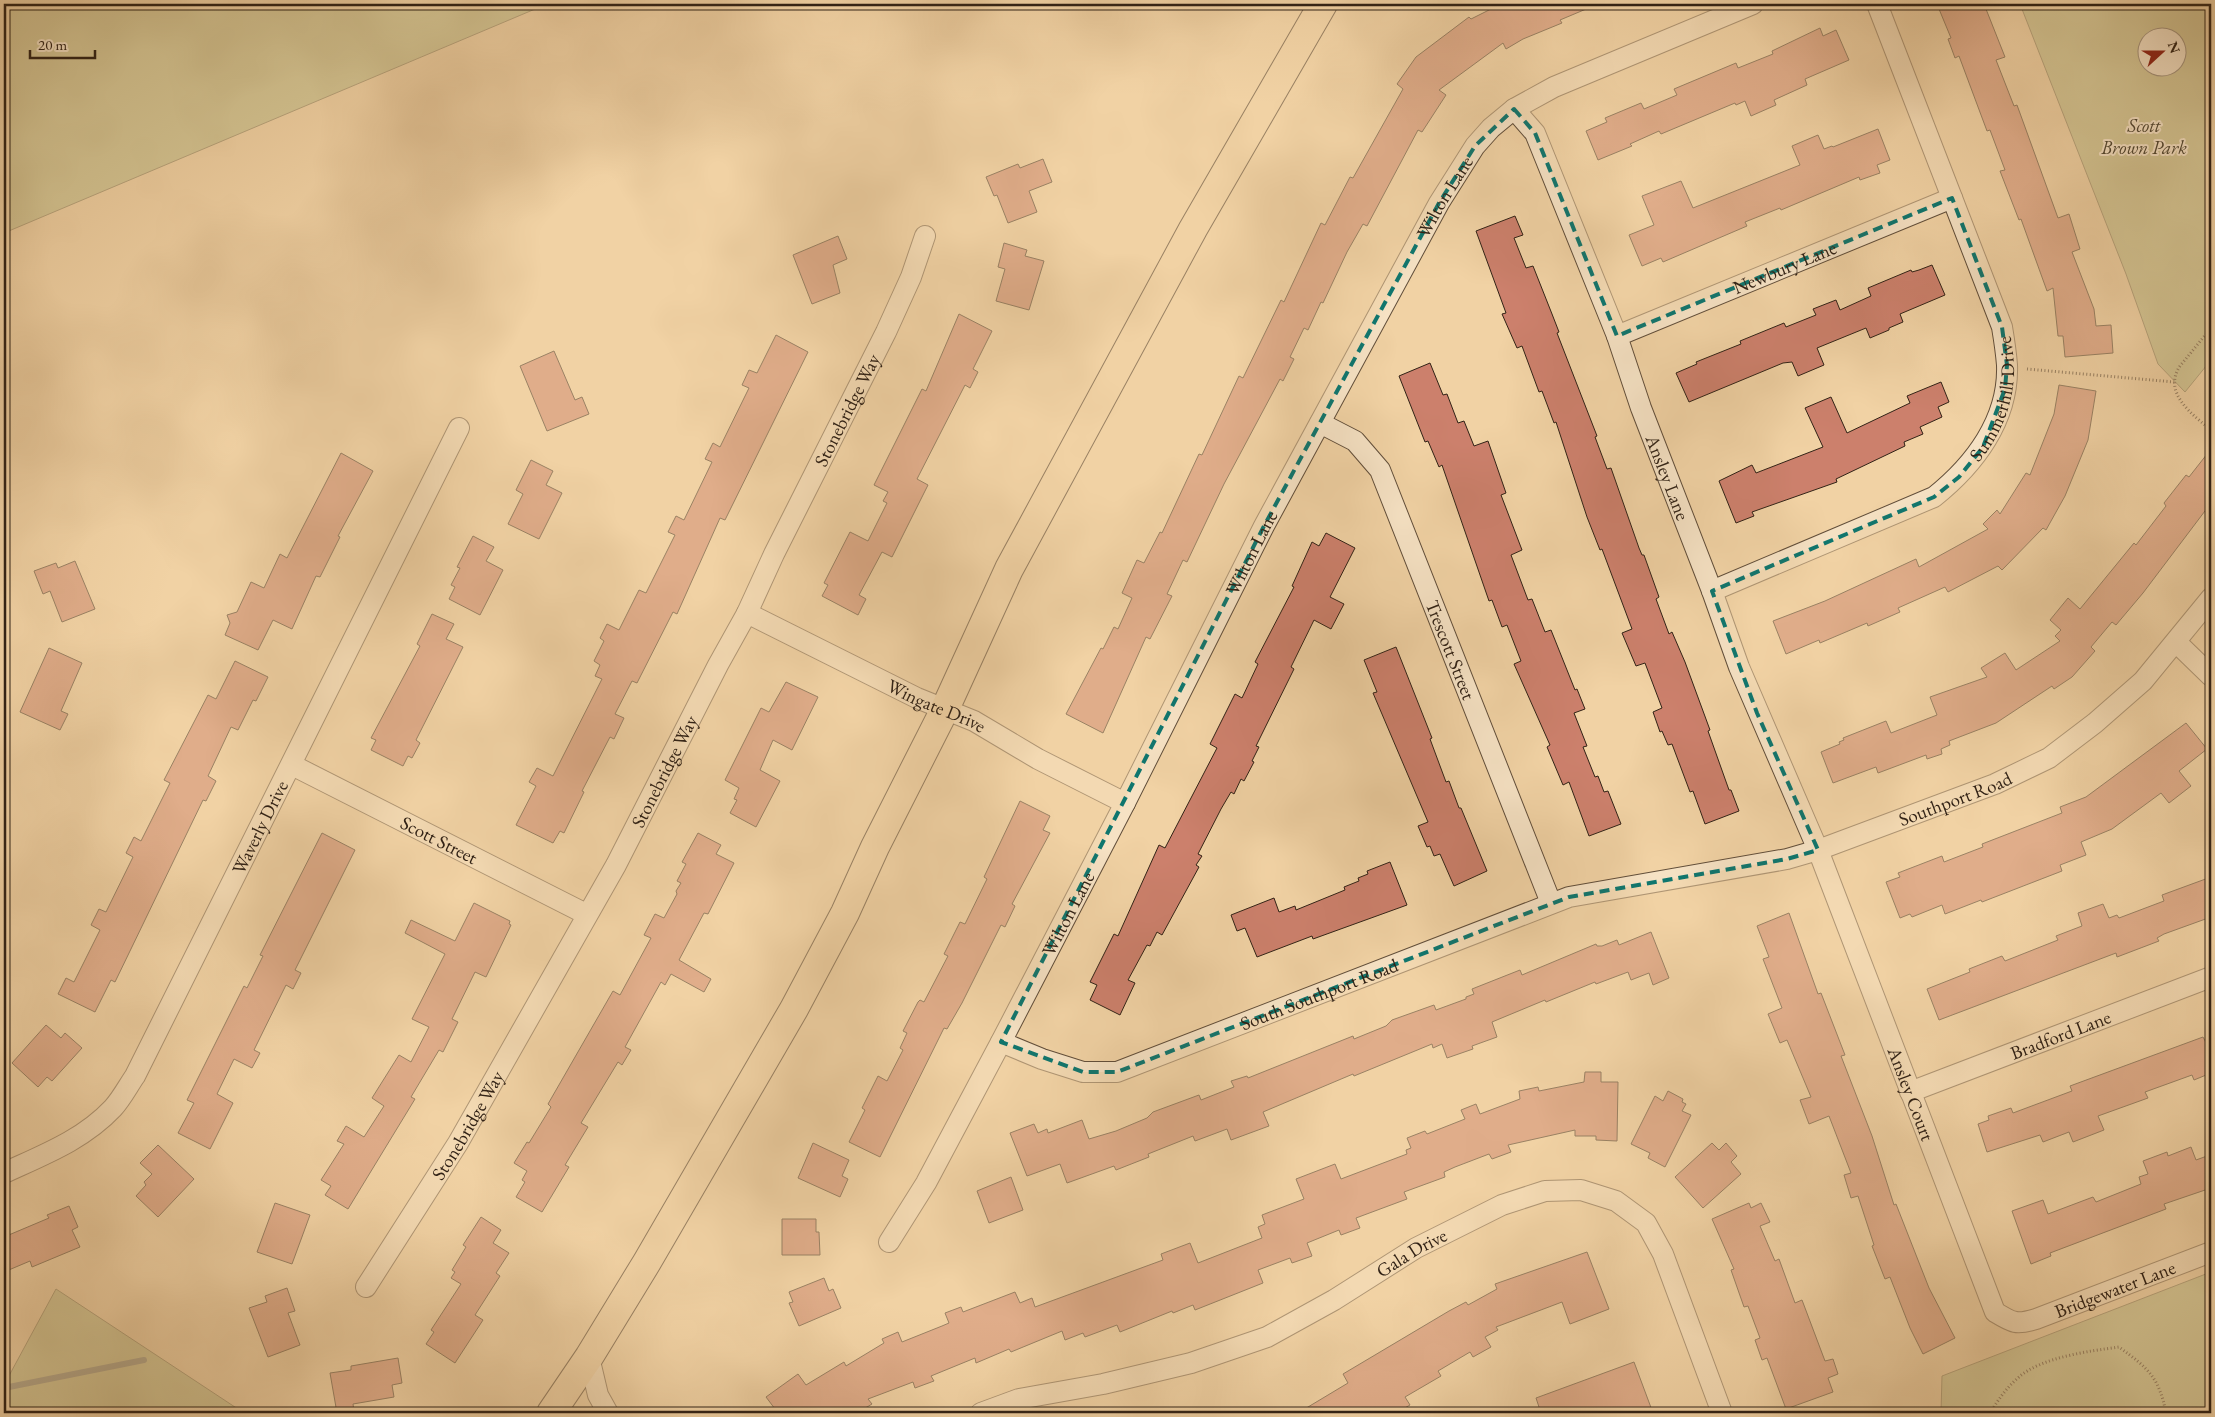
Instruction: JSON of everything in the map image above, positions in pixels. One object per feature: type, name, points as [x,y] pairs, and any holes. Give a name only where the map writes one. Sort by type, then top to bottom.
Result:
[{"type":"main road","points":[[551,1413],[589,1357],[794,1009],[845,913],[875,847],[944,709],[1009,569],[1193,230],[1323,4]]},
{"type":"street","name":"Wilton Lane","points":[[889,1242],[926,1183],[1001,1042],[1125,803],[1264,526],[1439,203],[1475,146],[1491,128],[1514,109],[1554,87],[1753,4]]},
{"type":"street","name":"Summerhill Drive","points":[[1712,591],[1934,497],[1959,477],[1983,447],[2000,411],[2007,367],[2002,327],[1877,4]]},
{"type":"street","name":"Ansley Lane","points":[[1514,109],[1535,134],[1617,336],[1641,408],[1757,713],[1799,801],[1818,850]]},
{"type":"street","name":"Newbury Lane","points":[[1617,336],[1952,198]]},
{"type":"street","name":"Stonebridge Way","points":[[366,1287],[458,1143],[560,966],[586,914],[616,865],[718,665],[747,613],[774,554],[886,332],[911,277],[925,236]]},
{"type":"street","name":"Trescott Street","points":[[1320,423],[1355,441],[1380,470],[1551,903]]},
{"type":"street","name":"Waverly Drive","points":[[4,1173],[64,1146],[90,1130],[114,1106],[135,1076],[459,428]]},
{"type":"street","name":"Southport Road","points":[[1637,885],[1787,859],[1818,850],[1995,784],[2049,758],[2095,723],[2143,681],[2211,598]]},
{"type":"street","name":"Wingate Drive","points":[[747,613],[917,698],[974,721],[1038,759],[1125,803]]},
{"type":"street","points":[[2176,642],[2211,676]]},
{"type":"street","name":"Scott Street","points":[[292,765],[586,914]]},
{"type":"street","name":"Ansley Court","points":[[1818,850],[1995,1312],[2009,1321],[2019,1324]]},
{"type":"street","name":"South Southport Road","points":[[1001,1042],[1042,1059],[1083,1072],[1116,1072],[1149,1061],[1551,903],[1569,897],[1637,885]]},
{"type":"street","name":"Bradford Lane","points":[[1910,1092],[2211,977]]},
{"type":"street","name":"Gala Drive","points":[[981,1413],[1019,1399],[1104,1384],[1191,1363],[1266,1337],[1334,1300],[1416,1248],[1502,1205],[1545,1191],[1581,1190],[1616,1201],[1646,1223],[1663,1254],[1722,1413]]},
{"type":"street","name":"Bridgewater Lane","points":[[2019,1324],[2211,1252]]},
{"type":"street","points":[[589,1357],[598,1395],[608,1413]]},
{"type":"path","points":[[2211,328],[2180,366],[2176,372],[2174,382],[2179,400],[2192,415],[2211,430]]},
{"type":"path","points":[[2007,367],[2174,382]]},
{"type":"path","points":[[1990,1413],[1998,1399],[2020,1376],[2041,1365],[2080,1353],[2119,1347],[2146,1366],[2162,1395],[2166,1413]]},
{"type":"highlighted area","points":[[1514,109],[1535,133],[1617,336],[1952,198],[2002,327],[2007,365],[2005,389],[1983,447],[1959,477],[1934,497],[1712,591],[1757,713],[1818,850],[1787,859],[1569,897],[1117,1072],[1083,1072],[1001,1042],[1264,526],[1439,203],[1475,146]]},
{"type":"green space","points":[[4,4],[547,4],[4,233]]},
{"type":"green space","name":"Scott Brown Park","points":[[2020,4],[2211,4],[2211,360],[2185,392],[2158,364],[2126,274]]},
{"type":"green space","points":[[2211,1272],[2211,1413],[1941,1413],[1942,1376]]},
{"type":"green space","points":[[56,1289],[244,1413],[4,1413],[4,1385]]},
{"type":"building","points":[[1501,4],[1598,4],[1560,20],[1562,23],[1523,39],[1506,49],[1503,43],[1439,90],[1446,95],[1422,132],[1418,130],[1367,226],[1363,224],[1347,252],[1308,330],[1304,328],[1290,357],[1294,359],[1283,381],[1280,379],[1224,484],[1187,562],[1183,560],[1167,594],[1172,596],[1150,639],[1146,637],[1103,733],[1066,714],[1101,648],[1103,649],[1114,627],[1118,629],[1132,598],[1122,593],[1137,560],[1144,563],[1160,532],[1162,533],[1199,454],[1202,455],[1239,376],[1243,378],[1281,300],[1284,302],[1321,223],[1325,225],[1350,177],[1353,178],[1403,89],[1397,84],[1416,57],[1469,17],[1471,19]]},
{"type":"building","points":[[1952,4],[1984,4],[2005,57],[1996,60],[2014,106],[2017,105],[2058,218],[2069,214],[2080,249],[2072,252],[2094,309],[2096,326],[2111,325],[2113,353],[2065,357],[2063,336],[2058,336],[2053,288],[2047,291],[2021,219],[2019,220],[2000,171],[2005,170],[1990,130],[1987,131],[1959,56],[1955,58],[1948,39],[1951,38],[1939,9]]},
{"type":"building","points":[[1820,28],[1823,36],[1836,30],[1849,60],[1805,79],[1807,85],[1774,100],[1776,105],[1751,116],[1745,101],[1736,105],[1735,103],[1661,134],[1659,131],[1630,144],[1632,146],[1598,160],[1586,131],[1607,122],[1605,118],[1641,103],[1644,109],[1677,95],[1674,89],[1736,63],[1738,68],[1773,54],[1772,51]]},
{"type":"building","points":[[1878,129],[1890,160],[1877,165],[1880,173],[1860,180],[1859,177],[1781,210],[1780,208],[1745,222],[1747,226],[1663,262],[1661,258],[1642,266],[1629,235],[1654,225],[1642,196],[1681,181],[1693,208],[1800,165],[1792,146],[1818,135],[1824,149]]},
{"type":"building","points":[[1043,159],[1052,182],[1029,191],[1037,212],[1008,223],[997,195],[994,196],[986,177],[1018,164],[1020,168]]},
{"type":"building","points":[[1515,216],[1523,235],[1514,238],[1526,268],[1533,266],[1552,314],[1559,332],[1557,333],[1597,436],[1595,437],[1607,469],[1611,468],[1639,548],[1642,555],[1644,555],[1659,597],[1656,599],[1669,634],[1672,632],[1685,662],[1710,730],[1708,731],[1729,790],[1731,790],[1739,811],[1705,824],[1693,791],[1690,792],[1672,744],[1668,745],[1662,731],[1660,732],[1653,712],[1662,708],[1645,663],[1636,666],[1622,633],[1632,629],[1602,549],[1600,550],[1587,517],[1556,422],[1554,423],[1542,391],[1539,392],[1522,346],[1517,348],[1502,314],[1506,313],[1476,231]]},
{"type":"building","points":[[838,236],[847,259],[833,265],[840,293],[812,304],[793,255]]},
{"type":"building","points":[[1004,243],[1027,250],[1025,256],[1044,261],[1029,310],[996,301],[1005,269],[998,267]]},
{"type":"building","points":[[1932,265],[1945,295],[1900,314],[1903,322],[1889,328],[1889,330],[1870,338],[1866,328],[1817,348],[1824,365],[1798,376],[1792,362],[1783,363],[1689,402],[1676,373],[1697,364],[1696,362],[1741,344],[1740,341],[1784,323],[1786,327],[1816,315],[1813,309],[1836,300],[1840,310],[1871,296],[1868,288],[1911,270],[1912,272]]},
{"type":"building","points":[[959,314],[992,331],[973,369],[978,372],[970,388],[965,385],[917,479],[928,485],[892,557],[882,552],[859,595],[866,599],[858,615],[822,596],[828,585],[824,583],[850,532],[868,541],[887,503],[883,501],[888,492],[874,485],[922,389],[926,391]]},
{"type":"building","points":[[776,335],[808,352],[725,520],[720,518],[677,614],[673,612],[637,683],[632,681],[615,714],[624,718],[614,739],[610,737],[582,791],[584,792],[564,833],[560,831],[553,843],[516,825],[536,786],[529,782],[537,768],[553,776],[602,679],[595,676],[600,665],[594,661],[604,641],[600,638],[607,624],[619,630],[639,590],[646,593],[675,535],[668,532],[676,516],[684,520],[712,462],[705,459],[713,443],[720,447],[749,388],[742,385],[749,370],[757,373]]},
{"type":"building","points":[[554,351],[575,400],[582,397],[589,414],[547,431],[520,366]]},
{"type":"building","points":[[1430,363],[1443,395],[1447,394],[1458,423],[1464,421],[1474,446],[1488,441],[1506,493],[1501,495],[1522,550],[1511,555],[1528,600],[1532,599],[1545,632],[1551,630],[1575,690],[1577,689],[1585,709],[1574,713],[1587,746],[1583,747],[1595,777],[1598,776],[1604,792],[1608,791],[1621,824],[1589,836],[1569,782],[1563,785],[1547,747],[1550,745],[1514,664],[1521,661],[1507,625],[1502,627],[1492,600],[1489,601],[1442,465],[1439,467],[1428,441],[1425,442],[1399,376]]},
{"type":"building","points":[[1941,382],[1949,402],[1938,407],[1942,417],[1920,427],[1923,434],[1904,442],[1905,446],[1836,479],[1837,482],[1752,512],[1754,516],[1736,523],[1719,481],[1752,465],[1756,473],[1823,447],[1805,408],[1831,397],[1847,433],[1910,403],[1907,396]]},
{"type":"building","points":[[2059,385],[2096,391],[2088,440],[2065,496],[2046,530],[2043,528],[2002,570],[1998,566],[1948,592],[1945,587],[1898,608],[1900,612],[1868,626],[1867,623],[1820,643],[1819,640],[1786,654],[1773,621],[1825,601],[1916,559],[1919,567],[1988,529],[1983,524],[1997,510],[2000,514],[2026,473],[2030,475],[2054,414]]},
{"type":"building","points":[[2211,449],[2211,503],[2143,593],[2116,625],[2112,622],[2091,647],[2095,651],[2072,677],[2054,689],[2052,686],[1996,723],[1949,741],[1950,745],[1941,749],[1942,754],[1927,759],[1926,755],[1878,773],[1876,767],[1833,783],[1821,752],[1840,744],[1839,742],[1844,740],[1843,738],[1886,721],[1891,733],[1937,715],[1930,697],[1987,677],[1981,668],[2005,653],[2016,670],[2060,641],[2055,636],[2061,630],[2050,620],[2068,598],[2080,609],[2134,543],[2136,545],[2166,506],[2164,503],[2186,475],[2189,477]]},
{"type":"building","points":[[341,453],[373,471],[338,536],[340,537],[320,577],[316,576],[292,629],[273,620],[258,650],[225,635],[230,623],[227,615],[237,612],[251,582],[264,588],[280,554],[287,558]]},
{"type":"building","points":[[531,460],[553,471],[546,485],[562,493],[539,539],[508,524],[523,494],[516,490]]},
{"type":"building","points":[[1326,533],[1355,548],[1330,597],[1344,604],[1331,629],[1314,620],[1291,667],[1294,669],[1256,746],[1259,747],[1252,761],[1254,762],[1244,781],[1241,779],[1234,794],[1231,792],[1221,809],[1198,854],[1202,856],[1196,865],[1199,867],[1162,935],[1157,932],[1150,946],[1147,945],[1128,980],[1135,983],[1120,1015],[1090,1000],[1097,985],[1090,982],[1114,934],[1118,936],[1159,845],[1165,848],[1217,748],[1210,744],[1235,694],[1242,698],[1258,664],[1255,662],[1294,587],[1292,586],[1312,542],[1319,546]]},
{"type":"building","points":[[473,536],[494,547],[486,561],[503,570],[480,615],[449,599],[455,587],[451,585],[460,568],[457,567]]},
{"type":"building","points":[[75,561],[95,609],[62,622],[50,591],[43,594],[34,571],[56,563],[58,568]]},
{"type":"building","points":[[432,614],[454,624],[446,639],[463,647],[416,740],[420,743],[412,758],[408,756],[403,766],[371,750],[376,740],[371,738],[420,646],[417,644]]},
{"type":"building","points":[[1396,647],[1432,738],[1430,739],[1446,782],[1449,781],[1487,871],[1454,886],[1440,854],[1434,856],[1430,846],[1427,847],[1418,826],[1428,822],[1373,693],[1377,692],[1364,660]]},
{"type":"building","points":[[49,648],[82,663],[61,711],[68,714],[60,730],[20,712]]},
{"type":"building","points":[[235,661],[268,677],[256,701],[253,700],[238,730],[231,727],[208,776],[216,781],[206,801],[203,800],[115,982],[111,980],[95,1012],[58,994],[66,978],[74,982],[100,930],[91,925],[99,909],[106,912],[133,857],[126,853],[134,837],[141,841],[170,783],[164,780],[208,695],[216,699]]},
{"type":"building","points":[[786,682],[818,697],[792,750],[773,740],[760,770],[780,781],[756,827],[730,813],[737,800],[734,799],[739,788],[725,780],[761,708],[769,712]]},
{"type":"building","points":[[2186,723],[2207,749],[2179,771],[2191,786],[2169,803],[2161,793],[2112,829],[2081,842],[2086,855],[2060,865],[2062,871],[1982,902],[1981,900],[1945,914],[1942,905],[1912,917],[1910,914],[1900,918],[1886,882],[1900,877],[1898,873],[1942,856],[1944,862],[1983,847],[1982,844],[2062,813],[2060,807],[2086,797]]},
{"type":"building","points":[[1020,801],[1050,816],[1043,830],[1050,833],[1012,904],[1015,906],[1005,927],[1001,925],[962,1003],[947,1029],[944,1028],[880,1157],[849,1142],[865,1110],[862,1108],[878,1076],[887,1081],[903,1050],[900,1048],[907,1033],[903,1031],[918,1002],[920,1000],[924,1002],[948,956],[944,954],[960,922],[965,924],[987,879],[984,877]]},
{"type":"building","points":[[322,833],[355,850],[295,970],[301,973],[293,989],[286,985],[254,1050],[260,1053],[252,1068],[234,1059],[217,1094],[233,1103],[210,1149],[178,1133],[194,1103],[187,1100],[244,986],[247,988],[263,956],[260,955]]},
{"type":"building","points":[[698,833],[721,845],[716,854],[734,863],[708,914],[704,913],[679,960],[711,979],[704,992],[671,974],[665,985],[661,982],[625,1047],[631,1050],[622,1065],[618,1062],[581,1123],[588,1127],[565,1165],[569,1167],[542,1212],[516,1197],[525,1182],[522,1180],[527,1171],[514,1163],[551,1107],[548,1104],[613,991],[620,995],[651,938],[644,935],[655,914],[664,918],[681,883],[677,881],[686,864],[682,862]]},
{"type":"building","points":[[1390,862],[1407,905],[1313,939],[1312,936],[1257,957],[1245,928],[1237,931],[1231,915],[1274,898],[1279,912],[1295,906],[1296,910],[1345,890],[1344,887],[1359,881],[1358,878],[1368,874],[1367,871]]},
{"type":"building","points":[[2211,877],[2211,917],[2164,934],[2157,938],[2159,941],[2117,957],[2116,953],[1939,1020],[1927,989],[1970,972],[1969,969],[2002,956],[2005,961],[2058,940],[2056,936],[2082,926],[2078,913],[2103,904],[2109,918],[2117,915],[2119,918],[2164,901],[2162,895]]},
{"type":"building","points":[[474,903],[510,921],[509,924],[511,925],[486,977],[475,972],[452,1019],[458,1022],[443,1052],[439,1050],[411,1097],[415,1099],[348,1209],[325,1195],[331,1186],[321,1180],[344,1144],[337,1141],[346,1126],[364,1137],[384,1106],[372,1098],[399,1055],[411,1062],[429,1027],[412,1019],[445,954],[405,933],[411,920],[455,941]]},
{"type":"building","points":[[1789,913],[1818,994],[1821,993],[1845,1055],[1841,1056],[1872,1136],[1894,1205],[1896,1204],[1929,1288],[1955,1338],[1923,1354],[1910,1328],[1890,1277],[1885,1279],[1872,1246],[1874,1245],[1858,1196],[1851,1198],[1844,1175],[1851,1173],[1829,1116],[1809,1124],[1800,1100],[1811,1097],[1787,1040],[1780,1043],[1768,1014],[1782,1008],[1763,959],[1769,957],[1757,926]]},
{"type":"building","points":[[1651,932],[1669,978],[1653,985],[1649,973],[1631,980],[1628,972],[1596,984],[1595,982],[1546,1002],[1545,1000],[1492,1022],[1497,1037],[1472,1046],[1473,1049],[1447,1058],[1442,1044],[1433,1048],[1432,1044],[1354,1076],[1353,1074],[1263,1112],[1269,1126],[1231,1140],[1227,1129],[1195,1141],[1193,1136],[1148,1154],[1149,1157],[1116,1170],[1114,1166],[1067,1183],[1060,1164],[1027,1176],[1010,1133],[1034,1124],[1038,1133],[1047,1129],[1048,1133],[1082,1120],[1089,1139],[1116,1131],[1147,1118],[1153,1112],[1199,1095],[1201,1100],[1234,1087],[1231,1081],[1247,1076],[1248,1078],[1353,1036],[1354,1039],[1386,1026],[1392,1020],[1434,1005],[1436,1010],[1466,999],[1466,997],[1474,994],[1472,989],[1520,970],[1522,975],[1596,944],[1597,946],[1602,946],[1617,940],[1619,945]]},
{"type":"building","points":[[46,1025],[61,1038],[65,1033],[82,1048],[52,1081],[47,1077],[38,1087],[12,1063]]},
{"type":"building","points":[[2203,1037],[2211,1052],[2211,1073],[2194,1080],[2192,1075],[2145,1092],[2148,1098],[2098,1116],[2104,1130],[2073,1142],[2069,1132],[2043,1142],[2040,1135],[1987,1152],[1978,1124],[1989,1120],[1988,1116],[2011,1108],[2013,1113],[2072,1091],[2070,1086]]},
{"type":"building","points":[[1585,1072],[1601,1072],[1601,1082],[1618,1082],[1617,1141],[1596,1140],[1596,1136],[1575,1136],[1575,1130],[1508,1145],[1511,1152],[1492,1159],[1489,1154],[1455,1167],[1444,1172],[1445,1177],[1404,1192],[1407,1199],[1356,1218],[1360,1228],[1341,1235],[1339,1230],[1307,1243],[1312,1256],[1292,1263],[1290,1258],[1258,1270],[1263,1283],[1195,1310],[1193,1305],[1173,1313],[1172,1311],[1120,1332],[1117,1325],[1085,1337],[1083,1333],[1065,1340],[1062,1331],[1011,1352],[1009,1349],[976,1363],[975,1358],[931,1376],[934,1381],[915,1388],[913,1382],[868,1399],[872,1404],[857,1413],[778,1413],[766,1397],[798,1374],[806,1385],[844,1362],[846,1366],[884,1343],[882,1339],[898,1332],[902,1342],[949,1323],[945,1313],[961,1307],[963,1312],[1015,1292],[1020,1303],[1032,1298],[1035,1307],[1163,1260],[1161,1254],[1190,1243],[1198,1263],[1262,1238],[1258,1227],[1265,1224],[1262,1215],[1304,1199],[1296,1179],[1335,1164],[1341,1179],[1407,1154],[1406,1150],[1411,1148],[1407,1138],[1425,1131],[1427,1134],[1465,1119],[1461,1110],[1476,1104],[1480,1114],[1520,1099],[1519,1091],[1538,1087],[1539,1091],[1584,1082]]},
{"type":"building","points":[[1668,1091],[1683,1099],[1682,1102],[1686,1104],[1682,1111],[1691,1115],[1665,1167],[1648,1158],[1650,1153],[1631,1144],[1655,1096],[1663,1101]]},
{"type":"building","points":[[813,1143],[849,1160],[842,1176],[848,1179],[840,1197],[798,1178]]},
{"type":"building","points":[[1712,1143],[1719,1150],[1726,1143],[1737,1156],[1731,1162],[1741,1174],[1703,1208],[1675,1177]]},
{"type":"building","points":[[158,1145],[194,1179],[158,1217],[136,1196],[146,1185],[144,1182],[152,1174],[140,1163]]},
{"type":"building","points":[[2191,1147],[2196,1160],[2207,1156],[2211,1168],[2211,1188],[2164,1204],[2166,1209],[2050,1253],[2051,1256],[2031,1264],[2012,1211],[2043,1200],[2048,1214],[2093,1197],[2096,1202],[2141,1184],[2139,1177],[2148,1174],[2143,1161],[2167,1152],[2168,1156]]},
{"type":"building","points":[[1011,1177],[1023,1210],[989,1223],[977,1191]]},
{"type":"building","points":[[275,1203],[310,1215],[292,1264],[257,1252]]},
{"type":"building","points":[[1749,1203],[1751,1208],[1761,1203],[1770,1222],[1760,1226],[1775,1261],[1779,1259],[1795,1303],[1802,1300],[1825,1361],[1833,1359],[1838,1374],[1828,1378],[1833,1392],[1786,1409],[1767,1358],[1762,1360],[1755,1340],[1760,1338],[1748,1306],[1744,1307],[1731,1270],[1734,1269],[1712,1219]]},
{"type":"building","points":[[69,1206],[78,1227],[72,1230],[80,1247],[32,1267],[30,1261],[4,1272],[4,1237],[49,1218],[47,1215]]},
{"type":"building","points":[[481,1217],[501,1230],[493,1243],[509,1253],[496,1273],[500,1276],[475,1315],[483,1320],[455,1363],[426,1344],[434,1332],[431,1330],[461,1284],[451,1278],[455,1272],[452,1270],[466,1247],[463,1245]]},
{"type":"building","points":[[782,1219],[816,1219],[816,1232],[819,1232],[820,1255],[782,1255]]},
{"type":"building","points":[[1587,1252],[1609,1309],[1570,1324],[1562,1302],[1496,1327],[1498,1330],[1485,1337],[1491,1347],[1473,1357],[1470,1352],[1438,1371],[1441,1376],[1405,1397],[1410,1405],[1396,1413],[1298,1413],[1348,1383],[1343,1374],[1449,1311],[1466,1302],[1468,1305],[1497,1289],[1495,1284]]},
{"type":"building","points":[[824,1278],[829,1291],[833,1289],[841,1308],[799,1326],[789,1303],[793,1302],[789,1292]]},
{"type":"building","points":[[287,1288],[295,1311],[288,1313],[300,1345],[268,1357],[249,1308],[267,1302],[265,1296]]},
{"type":"building","points":[[398,1358],[402,1383],[392,1385],[394,1397],[353,1404],[354,1412],[337,1413],[330,1373],[351,1370],[351,1366]]},
{"type":"building","points":[[1634,1362],[1653,1413],[1541,1413],[1536,1398]]},
{"type":"waterway","points":[[4,1388],[144,1360]]}]
